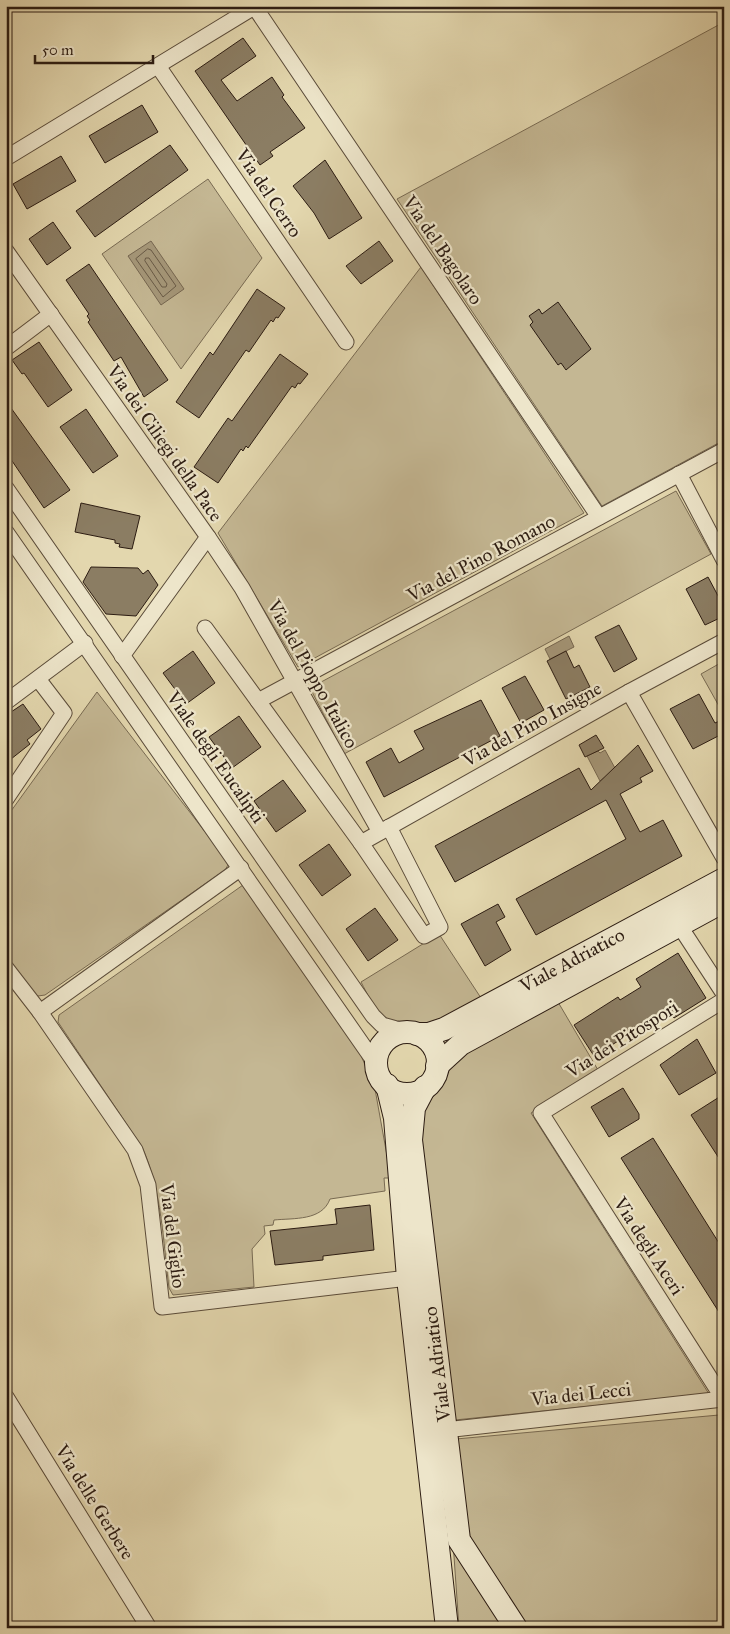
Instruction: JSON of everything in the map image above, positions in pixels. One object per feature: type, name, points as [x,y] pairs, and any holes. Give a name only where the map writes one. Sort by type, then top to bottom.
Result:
[{"type":"street","points":[[6,158],[254,6]]},
{"type":"street","name":"Via del Bagolaro","points":[[254,6],[599,517]]},
{"type":"street","name":"Via del Cerro","points":[[158,66],[346,342]]},
{"type":"street","name":"Via dei Ciliegi della Pace","points":[[6,251],[208,537],[122,656]]},
{"type":"street","points":[[6,348],[50,314]]},
{"type":"street","name":"Via del Pino Romano","points":[[258,701],[724,450]]},
{"type":"street","points":[[679,474],[724,560]]},
{"type":"street","name":"Viale degli Eucalipti","points":[[6,488],[373,1016],[382,1025],[412,1033]]},
{"type":"street","points":[[6,532],[376,1064],[378,1074],[387,1085],[401,1093],[411,1093],[425,1087],[434,1076],[437,1066],[433,1046],[412,1033],[388,1038],[379,1050],[376,1064]]},
{"type":"street","name":"Via del Pioppo Italico","points":[[205,628],[361,843],[424,936],[440,927],[407,863],[384,830],[294,681],[242,588],[208,537]]},
{"type":"street","name":"Via del Pino Insigne","points":[[361,843],[629,692],[724,641]]},
{"type":"street","points":[[6,702],[85,643]]},
{"type":"street","points":[[6,798],[64,713],[38,679]]},
{"type":"street","points":[[629,692],[724,858]]},
{"type":"street","points":[[384,877],[407,863]]},
{"type":"street","points":[[6,968],[40,1012],[241,868]]},
{"type":"street","name":"Viale Adriatico","points":[[412,1033],[429,1034],[444,1029],[724,878]]},
{"type":"street","name":"Viale Adriatico","points":[[437,1066],[461,1044],[724,901]]},
{"type":"street","points":[[680,925],[724,994]]},
{"type":"street","name":"Via dei Pitospori","points":[[540,1113],[724,1000]]},
{"type":"street","name":"Via del Giglio","points":[[40,1012],[135,1150],[148,1185],[162,1307],[408,1278]]},
{"type":"street","name":"Viale Adriatico","points":[[387,1085],[395,1118],[408,1278],[447,1628]]},
{"type":"street","name":"Viale Adriatico","points":[[425,1087],[414,1108],[411,1119],[411,1140],[459,1540],[516,1628]]},
{"type":"street","name":"Via degli Aceri","points":[[540,1113],[723,1399]]},
{"type":"street","name":"Via delle Gerbere","points":[[6,1397],[149,1628]]},
{"type":"street","name":"Via dei Lecci","points":[[445,1430],[723,1399]]},
{"type":"shaded area","points":[[724,22],[724,440],[602,506],[397,199]]},
{"type":"shaded area","points":[[208,179],[262,258],[181,369],[102,254]]},
{"type":"shaded area","points":[[421,267],[584,513],[298,667],[218,533]]},
{"type":"shaded area","points":[[676,491],[711,554],[344,754],[310,688]]},
{"type":"shaded area","points":[[724,661],[724,715],[701,674]]},
{"type":"shaded area","points":[[97,692],[226,859],[228,865],[225,870],[45,995],[38,996],[33,994],[6,958],[6,818]]},
{"type":"shaded area","points":[[243,885],[360,1053],[375,1089],[391,1178],[384,1178],[385,1191],[330,1199],[321,1211],[314,1215],[274,1220],[273,1225],[264,1226],[265,1234],[252,1249],[254,1287],[173,1295],[169,1288],[158,1199],[149,1164],[142,1147],[58,1022],[59,1015]]},
{"type":"shaded area","points":[[439,934],[481,998],[459,1012],[435,1023],[422,1026],[397,1024],[381,1014],[374,1006],[361,982]]},
{"type":"shaded area","points":[[558,1002],[598,1070],[531,1113],[709,1394],[455,1420],[420,1136],[426,1106],[432,1088],[441,1074],[454,1061],[488,1038]]},
{"type":"shaded area","points":[[719,1415],[724,1422],[724,1628],[527,1628],[473,1550],[469,1540],[456,1439]]},
{"type":"shaded area","points":[[453,1542],[509,1628],[459,1628]]},
{"type":"water","points":[[151,241],[184,289],[161,305],[128,256]]},
{"type":"water","points":[[569,636],[574,647],[550,659],[545,649]]},
{"type":"water","points":[[605,750],[620,777],[604,778],[600,781],[587,756]]},
{"type":"building","points":[[243,38],[256,56],[221,80],[237,101],[272,77],[284,95],[282,97],[305,128],[270,152],[273,156],[260,165],[195,71]]},
{"type":"building","points":[[142,105],[158,132],[105,163],[89,136]]},
{"type":"building","points":[[170,145],[188,170],[95,237],[76,211]]},
{"type":"building","points":[[61,156],[76,181],[27,209],[13,184]]},
{"type":"building","points":[[325,160],[362,218],[329,239],[314,213],[293,186]]},
{"type":"building","points":[[53,222],[71,248],[47,265],[29,239]]},
{"type":"building","points":[[379,241],[393,261],[361,284],[346,266]]},
{"type":"building","points":[[89,264],[168,380],[144,397],[121,357],[114,361],[88,322],[90,320],[87,316],[89,314],[66,280]]},
{"type":"building","points":[[257,289],[285,308],[278,318],[276,317],[273,322],[271,320],[249,352],[246,350],[199,418],[176,402],[210,352],[213,355]]},
{"type":"building","points":[[558,302],[591,349],[566,370],[561,363],[558,365],[530,325],[533,322],[529,316],[539,309],[542,314]]},
{"type":"building","points":[[39,342],[72,390],[48,407],[24,373],[22,374],[12,360]]},
{"type":"building","points":[[280,354],[308,374],[295,388],[292,386],[248,448],[246,446],[243,451],[241,449],[218,483],[194,467],[228,418],[232,421]]},
{"type":"building","points":[[6,401],[70,490],[44,508],[6,452]]},
{"type":"building","points":[[86,409],[118,456],[93,473],[60,427]]},
{"type":"building","points":[[81,503],[140,516],[132,549],[119,547],[120,544],[115,543],[115,540],[75,532]]},
{"type":"building","points":[[91,567],[138,568],[143,574],[148,570],[158,585],[136,616],[106,614],[83,582]]},
{"type":"building","points":[[708,577],[724,607],[724,616],[705,625],[686,589]]},
{"type":"building","points":[[619,625],[637,659],[614,672],[595,637]]},
{"type":"building","points":[[193,651],[215,683],[186,704],[163,673]]},
{"type":"building","points":[[566,651],[574,668],[579,665],[590,687],[566,699],[547,661]]},
{"type":"building","points":[[525,676],[544,710],[521,723],[502,688]]},
{"type":"building","points":[[699,694],[715,723],[724,719],[724,733],[693,749],[670,709]]},
{"type":"building","points":[[481,700],[500,736],[384,797],[366,762],[391,748],[399,763],[424,749],[414,731]]},
{"type":"building","points":[[23,704],[41,729],[27,740],[30,744],[6,763],[6,723],[11,719],[8,714]]},
{"type":"building","points":[[239,716],[261,747],[232,768],[209,737]]},
{"type":"building","points":[[596,735],[604,748],[585,757],[579,745]]},
{"type":"building","points":[[638,745],[653,771],[640,778],[642,782],[620,794],[640,832],[663,820],[682,856],[536,935],[516,899],[626,839],[606,800],[455,882],[435,846],[579,768],[591,790]]},
{"type":"building","points":[[283,780],[306,811],[276,832],[254,801]]},
{"type":"building","points":[[329,844],[351,875],[322,896],[299,865]]},
{"type":"building","points":[[498,904],[505,917],[496,922],[511,950],[485,966],[461,924]]},
{"type":"building","points":[[375,908],[398,940],[368,961],[346,929]]},
{"type":"building","points":[[678,953],[706,998],[674,1018],[668,1010],[594,1056],[574,1025],[618,997],[620,1000],[641,987],[636,979]]},
{"type":"building","points":[[697,1039],[716,1073],[679,1095],[660,1065]]},
{"type":"building","points":[[623,1088],[639,1114],[639,1119],[609,1137],[591,1107]]},
{"type":"building","points":[[724,1094],[724,1166],[691,1115]]},
{"type":"building","points":[[653,1138],[724,1251],[724,1320],[621,1158]]},
{"type":"building","points":[[370,1205],[374,1250],[323,1256],[323,1260],[275,1265],[270,1231],[337,1224],[335,1209]]}]
